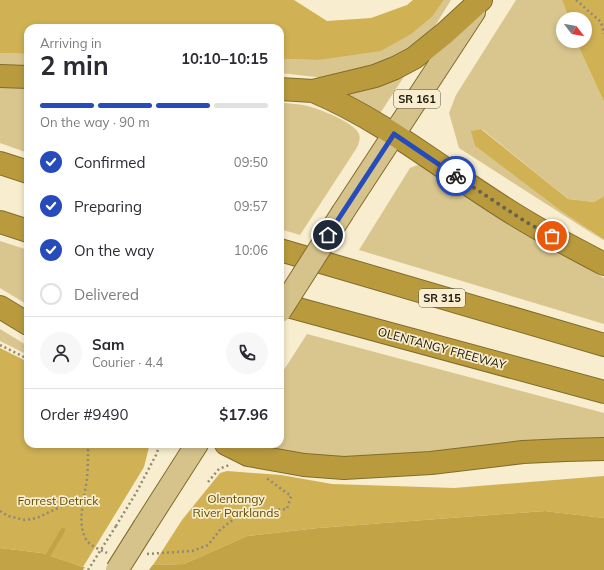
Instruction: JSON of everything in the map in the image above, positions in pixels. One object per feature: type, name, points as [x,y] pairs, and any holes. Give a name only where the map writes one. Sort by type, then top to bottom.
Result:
[{"type":"highway","points":[[284,89],[313,90],[375,76],[401,65],[414,58],[445,33],[481,0]]},
{"type":"highway","points":[[0,76],[24,77]]},
{"type":"highway","points":[[313,90],[338,101],[394,134],[526,222],[604,264]]},
{"type":"highway","points":[[0,163],[24,171]]},
{"type":"highway","points":[[0,222],[24,230]]},
{"type":"highway","name":"SR 315","points":[[284,251],[604,345]]},
{"type":"highway","name":"OLENTANGY FREEWAY","points":[[284,305],[604,392]]},
{"type":"highway","points":[[0,307],[24,322]]},
{"type":"highway","points":[[234,448],[248,455],[304,465],[344,468],[431,463],[523,452],[604,450]]},
{"type":"main road","name":"SR 161","points":[[284,305],[481,0]]},
{"type":"main road","points":[[114,562],[144,528],[194,448]]},
{"type":"path","points":[[576,0],[601,22],[604,34]]},
{"type":"path","points":[[0,345],[24,357]]},
{"type":"path","points":[[88,448],[89,459],[81,516],[84,536],[89,542],[114,562]]},
{"type":"path","points":[[88,570],[136,494],[159,448]]},
{"type":"path","points":[[208,482],[219,469],[229,465],[235,465]]},
{"type":"path","points":[[140,554],[192,551],[208,545],[220,530],[235,518],[249,512],[287,509],[291,496],[262,474]]},
{"type":"path","points":[[0,511],[8,516],[25,520],[37,518],[64,505],[83,503]]},
{"type":"shaded area","points":[[444,0],[451,0],[430,34],[417,45],[379,67],[325,78],[284,73],[284,59],[318,60],[433,16]]},
{"type":"shaded area","points":[[516,0],[562,0],[566,12],[556,12],[556,48],[579,48],[604,102],[604,196],[594,202],[568,199],[482,129],[472,131],[475,146],[604,241],[459,148],[449,113],[456,95]]},
{"type":"shaded area","points":[[0,53],[24,54],[24,71],[0,70]]},
{"type":"shaded area","points":[[405,75],[379,115],[347,95],[348,90]]},
{"type":"shaded area","points":[[0,87],[24,88],[24,152],[0,143]]},
{"type":"shaded area","points":[[284,103],[303,105],[330,114],[345,121],[356,130],[360,136],[356,149],[300,235],[284,230]]},
{"type":"shaded area","points":[[420,164],[604,278],[604,324],[359,250],[410,168]]},
{"type":"shaded area","points":[[0,241],[24,249],[24,303],[0,288]]},
{"type":"shaded area","points":[[0,329],[24,344],[24,353],[0,341]]},
{"type":"shaded area","points":[[307,334],[604,413],[604,443],[326,460],[263,448],[284,448],[284,370]]},
{"type":"shaded area","points":[[545,511],[604,518],[604,570],[0,570],[0,548],[42,553],[83,567],[184,564],[247,536],[318,528]]},
{"type":"green space","points":[[0,0],[294,0],[327,21],[371,18],[407,5],[413,0],[444,0],[433,16],[411,34],[381,51],[318,60],[284,59],[284,24],[24,24],[24,54],[0,53]]},
{"type":"green space","points":[[562,0],[604,0],[604,102],[579,48],[592,48],[592,12],[566,12]]},
{"type":"green space","points":[[481,129],[568,199],[594,202],[604,196],[604,240],[560,210],[475,146],[471,131]]},
{"type":"green space","name":"Forrest Detrick","points":[[0,348],[24,360],[24,448],[149,448],[144,467],[83,567],[42,553],[0,548]]},
{"type":"green space","name":"Olentangy River Parklands","points":[[227,471],[281,475],[332,484],[454,488],[604,476],[604,518],[545,511],[318,528],[247,536],[184,564],[153,565],[182,520],[220,473]]},
{"type":"pier","points":[[154,563],[149,570],[83,570],[86,565]]},
{"type":"waterway","points":[[46,559],[63,530]]},
{"type":"way so far","points":[[456,176],[526,222],[552,236]]},
{"type":"route","points":[[328,235],[394,134],[456,176]]}]
